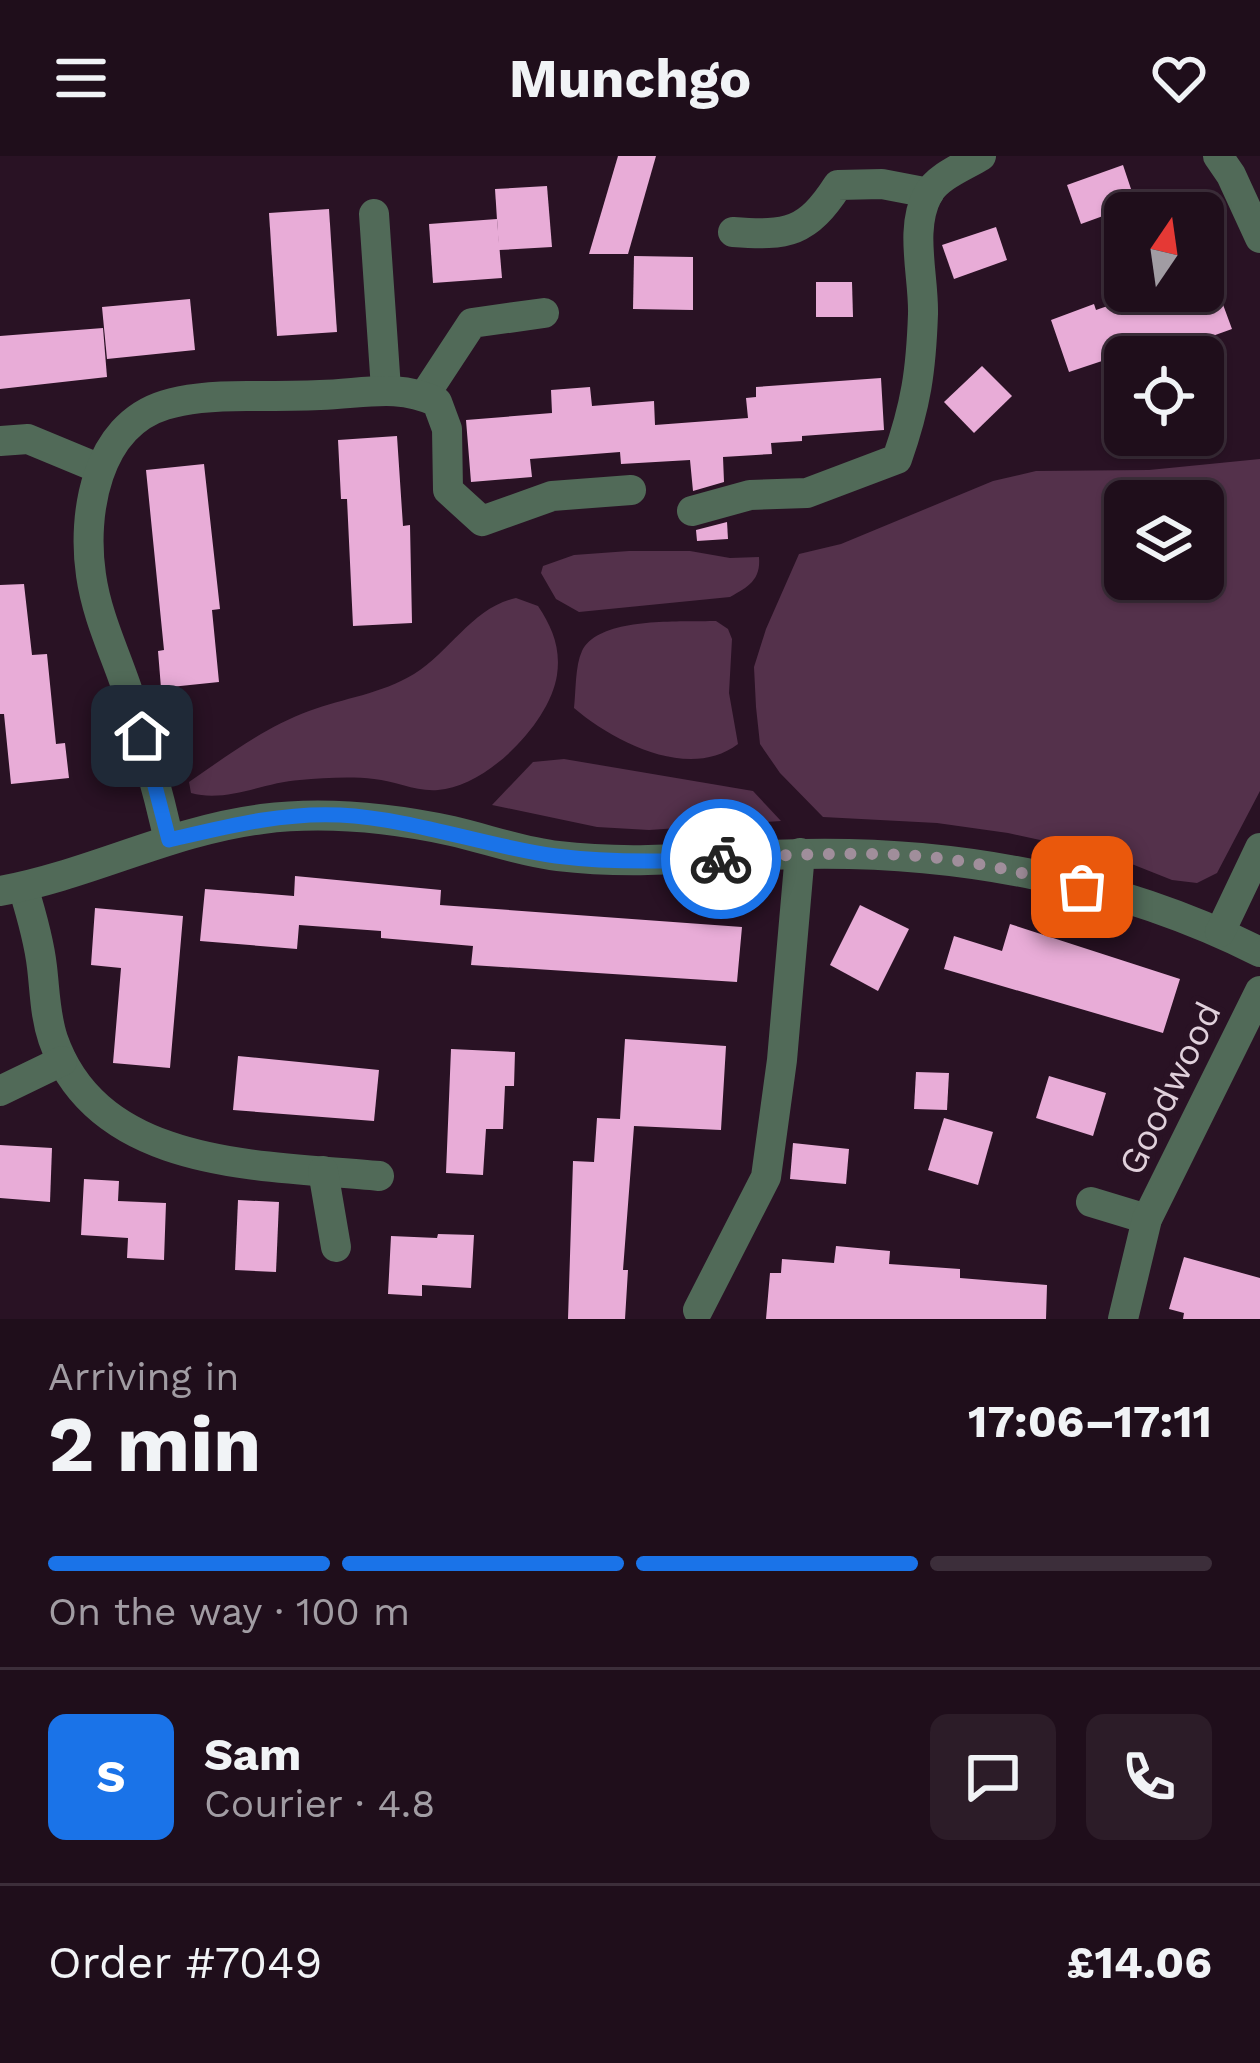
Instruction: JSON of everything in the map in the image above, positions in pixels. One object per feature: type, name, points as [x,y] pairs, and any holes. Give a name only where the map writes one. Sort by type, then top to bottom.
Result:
[{"type":"street","points":[[692,511],[750,495],[807,493],[897,459],[917,401],[923,308],[918,261],[928,193],[981,156]]},
{"type":"street","points":[[1218,156],[1232,175],[1260,238]]},
{"type":"street","points":[[734,232],[766,235],[797,230],[819,215],[838,185],[882,184],[928,193]]},
{"type":"street","points":[[374,214],[386,388]]},
{"type":"street","points":[[424,396],[472,322],[544,313]]},
{"type":"street","points":[[169,840],[90,573],[98,468],[122,431],[161,405],[214,397],[324,395],[386,388],[437,402],[447,429],[448,490],[482,521],[552,496],[632,490]]},
{"type":"street","points":[[14,440],[98,468]]},
{"type":"street","points":[[379,1176],[195,1156],[146,1139],[102,1110],[70,1076],[62,1060],[44,1006],[37,934],[12,889],[169,840],[260,819],[339,815],[447,830],[553,856],[627,862],[800,854],[918,856],[1009,869],[1118,896],[1220,932],[1260,952]]},
{"type":"street","points":[[1220,932],[1260,848]]},
{"type":"street","points":[[698,1310],[766,1178],[800,854]]},
{"type":"street","name":"Goodwood","points":[[1123,1319],[1148,1219],[1260,991]]},
{"type":"street","points":[[0,1090],[62,1060]]},
{"type":"street","points":[[323,1171],[336,1247]]},
{"type":"street","name":"Goodwood","points":[[1090,1202],[1148,1219]]},
{"type":"shaded area","points":[[1260,459],[1260,791],[1217,873],[1197,883],[1172,880],[1109,855],[1008,833],[937,823],[823,817],[780,773],[760,744],[754,667],[799,554],[841,544],[993,481],[1036,471],[1149,470]]},
{"type":"shaded area","points":[[629,551],[759,557],[759,565],[752,582],[730,597],[579,612],[556,599],[541,573],[543,566],[574,555]]},
{"type":"shaded area","points":[[516,598],[538,606],[547,622],[556,647],[557,675],[552,694],[529,732],[476,778],[438,790],[347,777],[286,782],[232,794],[191,793],[189,782],[262,734],[309,711],[401,681],[487,610]]},
{"type":"shaded area","points":[[716,621],[728,629],[732,639],[729,693],[738,744],[697,759],[675,758],[631,744],[574,708],[580,657],[591,640],[623,626]]},
{"type":"shaded area","points":[[564,759],[753,791],[781,821],[649,830],[597,827],[492,805],[533,762]]},
{"type":"building","points":[[618,156],[656,156],[628,254],[589,254]]},
{"type":"building","points":[[1123,165],[1132,192],[1104,192],[1104,216],[1081,224],[1067,185]]},
{"type":"building","points":[[547,186],[552,247],[499,250],[495,189]]},
{"type":"building","points":[[329,209],[337,332],[277,336],[269,213]]},
{"type":"building","points":[[497,219],[502,278],[433,283],[429,224]]},
{"type":"building","points":[[996,227],[1007,260],[954,279],[942,245]]},
{"type":"building","points":[[634,256],[693,257],[693,310],[633,309]]},
{"type":"building","points":[[816,282],[852,282],[853,317],[816,317]]},
{"type":"building","points":[[190,299],[195,350],[107,359],[102,307]]},
{"type":"building","points":[[1094,304],[1096,310],[1224,312],[1224,307],[1232,329],[1212,336],[1104,336],[1104,360],[1069,372],[1051,320]]},
{"type":"building","points":[[103,328],[107,377],[0,389],[0,336]]},
{"type":"building","points":[[982,366],[1012,396],[974,433],[944,402]]},
{"type":"building","points":[[881,378],[884,430],[802,436],[802,441],[771,443],[772,454],[723,457],[724,482],[693,491],[690,460],[621,464],[620,452],[530,459],[532,477],[471,482],[466,420],[552,413],[551,390],[590,387],[592,406],[654,401],[655,425],[748,418],[746,398],[756,397],[756,387]]},
{"type":"building","points":[[397,436],[403,526],[410,525],[412,623],[353,626],[347,499],[341,499],[338,440]]},
{"type":"building","points":[[204,464],[220,609],[212,610],[219,682],[161,688],[158,651],[164,650],[146,470]]},
{"type":"building","points":[[727,522],[728,539],[697,541],[696,530]]},
{"type":"building","points":[[24,584],[32,655],[47,654],[56,744],[65,743],[69,778],[11,784],[4,714],[0,714],[0,585]]},
{"type":"building","points":[[295,876],[441,890],[440,905],[742,927],[737,982],[471,965],[473,946],[381,938],[381,931],[299,925],[297,949],[200,941],[205,889],[294,896]]},
{"type":"building","points":[[860,905],[909,929],[878,991],[830,965]]},
{"type":"building","points":[[95,908],[183,916],[170,1068],[113,1063],[121,968],[91,965]]},
{"type":"building","points":[[1010,924],[1180,979],[1163,1033],[944,969],[954,936],[1002,951]]},
{"type":"building","points":[[625,1039],[726,1046],[721,1130],[634,1126],[623,1270],[628,1270],[625,1319],[568,1319],[573,1161],[594,1162],[597,1118],[620,1119]]},
{"type":"building","points":[[451,1049],[515,1052],[514,1086],[505,1086],[503,1129],[486,1129],[483,1175],[446,1173]]},
{"type":"building","points":[[238,1056],[379,1070],[374,1121],[233,1110]]},
{"type":"building","points":[[916,1072],[949,1073],[947,1110],[914,1109]]},
{"type":"building","points":[[1049,1076],[1106,1093],[1093,1136],[1036,1118]]},
{"type":"building","points":[[944,1118],[993,1132],[978,1185],[928,1170]]},
{"type":"building","points":[[793,1143],[849,1149],[846,1184],[790,1179]]},
{"type":"building","points":[[0,1145],[52,1148],[50,1202],[0,1198]]},
{"type":"building","points":[[84,1179],[119,1181],[118,1201],[166,1203],[164,1260],[127,1258],[128,1238],[81,1235]]},
{"type":"building","points":[[238,1200],[279,1202],[276,1272],[235,1270]]},
{"type":"building","points":[[438,1234],[474,1235],[471,1288],[422,1285],[422,1296],[388,1294],[391,1236],[437,1238]]},
{"type":"building","points":[[836,1246],[890,1251],[889,1264],[960,1269],[960,1278],[1047,1285],[1046,1319],[766,1319],[770,1273],[781,1273],[782,1259],[834,1263]]},
{"type":"building","points":[[1184,1257],[1260,1278],[1260,1319],[1183,1319],[1184,1313],[1169,1309]]},
{"type":"way so far","points":[[721,859],[800,854],[918,856],[1009,869],[1082,887]]},
{"type":"route","points":[[142,736],[169,840],[260,819],[339,815],[447,830],[553,856],[627,862],[721,859]]}]
